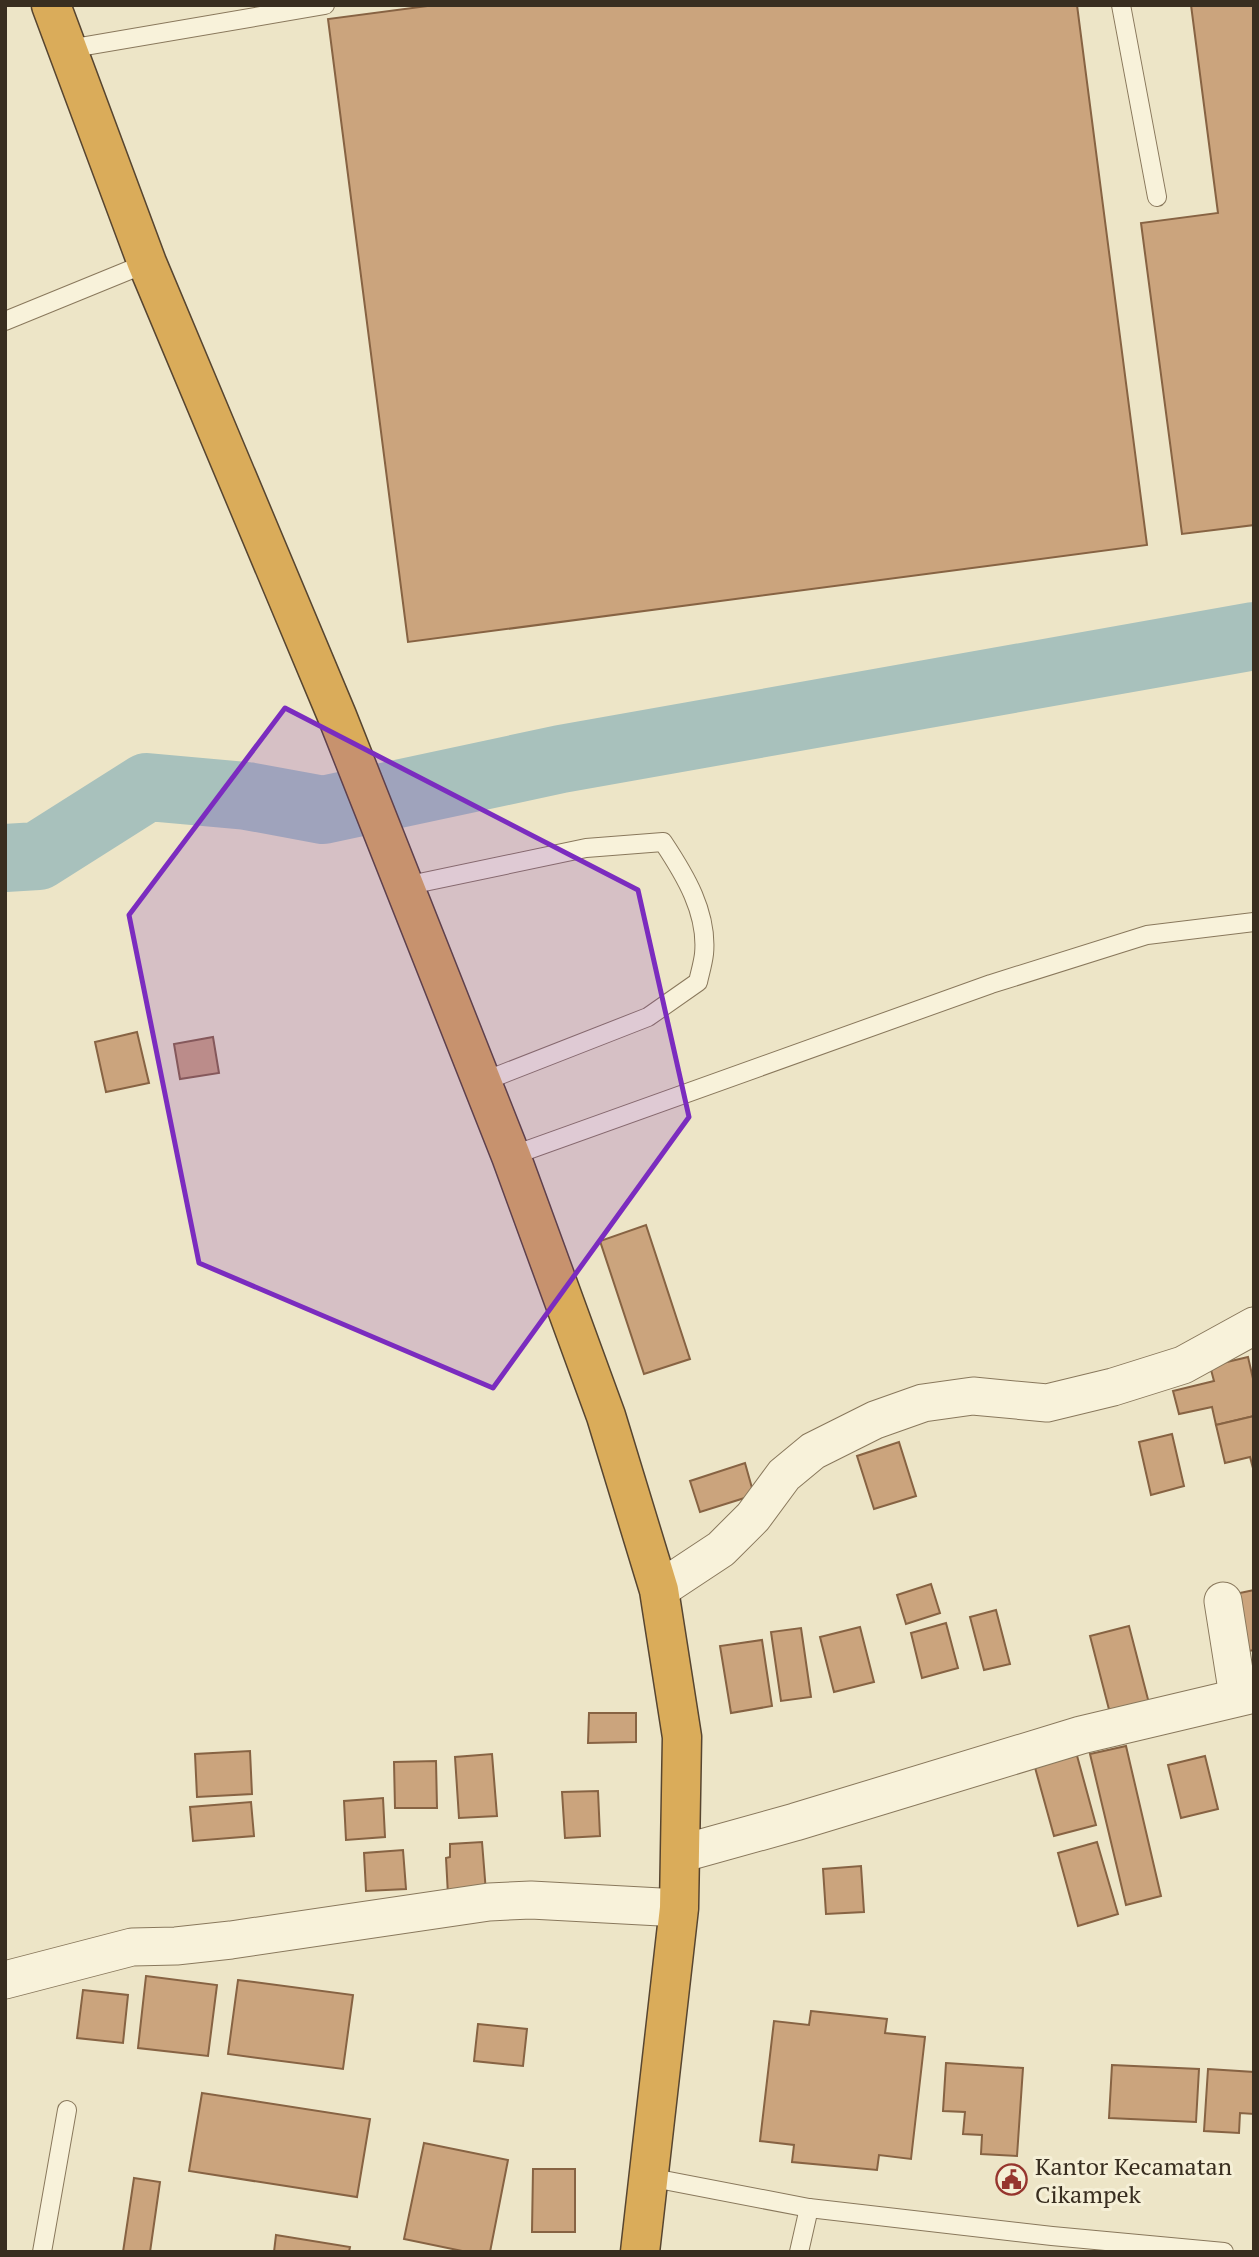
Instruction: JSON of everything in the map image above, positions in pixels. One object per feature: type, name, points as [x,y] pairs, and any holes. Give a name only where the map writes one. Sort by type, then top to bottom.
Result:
[{"type":"highway","points":[[51,5],[148,263],[337,716],[511,1156],[606,1416],[659,1590],[682,1737],[679,1908],[640,2252]]},
{"type":"street","points":[[659,1590],[721,1549],[754,1517],[784,1475],[813,1451],[875,1420],[923,1403],[973,1395],[1047,1403],[1100,1390],[1183,1365],[1254,1326]]},
{"type":"street","points":[[680,1854],[1081,1735],[1246,1695],[1223,1601]]},
{"type":"street","points":[[5,1980],[132,1947],[176,1946],[231,1940],[489,1902],[530,1900],[679,1908]]},
{"type":"lane","points":[[68,49],[325,5]]},
{"type":"lane","points":[[1121,5],[1157,197]]},
{"type":"lane","points":[[5,321],[148,263]]},
{"type":"lane","points":[[405,886],[586,848],[663,842],[686,877],[700,914],[704,953],[698,982],[648,1017],[482,1082]]},
{"type":"lane","points":[[511,1156],[991,984],[1133,939],[1146,935],[1254,922]]},
{"type":"lane","points":[[42,2252],[67,2110]]},
{"type":"lane","points":[[648,2177],[809,2208],[1052,2236],[1224,2252]]},
{"type":"lane","points":[[799,2252],[809,2208]]},
{"type":"highlighted area","points":[[285,708],[638,890],[689,1117],[493,1388],[199,1263],[129,915]]},
{"type":"building","points":[[435,5],[1077,5],[1147,545],[408,642],[328,19]]},
{"type":"building","points":[[1191,5],[1254,5],[1254,525],[1182,534],[1141,223],[1218,213]]},
{"type":"building","points":[[137,1032],[149,1083],[106,1092],[95,1042]]},
{"type":"building","points":[[213,1037],[219,1073],[180,1079],[174,1044]]},
{"type":"building","points":[[646,1225],[690,1359],[644,1374],[600,1241]]},
{"type":"building","points":[[1248,1357],[1254,1383],[1254,1416],[1216,1425],[1212,1407],[1179,1414],[1173,1391],[1214,1381],[1210,1366]]},
{"type":"building","points":[[1254,1416],[1254,1472],[1250,1457],[1225,1463],[1216,1425]]},
{"type":"building","points":[[1172,1434],[1184,1486],[1151,1495],[1139,1442]]},
{"type":"building","points":[[899,1442],[916,1496],[874,1509],[857,1456]]},
{"type":"building","points":[[745,1463],[754,1495],[700,1512],[690,1481]]},
{"type":"building","points":[[931,1584],[940,1613],[906,1624],[897,1595]]},
{"type":"building","points":[[1254,1590],[1254,1650],[1249,1651],[1235,1594]]},
{"type":"building","points":[[996,1610],[1010,1664],[984,1670],[970,1617]]},
{"type":"building","points":[[946,1623],[958,1668],[922,1678],[911,1633]]},
{"type":"building","points":[[1129,1626],[1151,1711],[1112,1721],[1090,1636]]},
{"type":"building","points":[[860,1627],[874,1682],[834,1692],[820,1637]]},
{"type":"building","points":[[801,1628],[811,1697],[781,1701],[771,1632]]},
{"type":"building","points":[[762,1640],[772,1706],[731,1713],[720,1646]]},
{"type":"building","points":[[589,1713],[636,1713],[636,1742],[588,1743]]},
{"type":"building","points":[[1126,1746],[1161,1896],[1126,1905],[1090,1754]]},
{"type":"building","points":[[250,1751],[252,1794],[197,1797],[195,1754]]},
{"type":"building","points":[[1076,1752],[1096,1825],[1054,1836],[1034,1764]]},
{"type":"building","points":[[492,1754],[497,1816],[459,1818],[455,1757]]},
{"type":"building","points":[[1205,1756],[1218,1809],[1181,1818],[1168,1765]]},
{"type":"building","points":[[436,1761],[437,1808],[395,1808],[394,1762]]},
{"type":"building","points":[[598,1791],[600,1836],[565,1838],[562,1792]]},
{"type":"building","points":[[383,1798],[385,1837],[346,1840],[344,1801]]},
{"type":"building","points":[[251,1802],[254,1836],[193,1841],[190,1807]]},
{"type":"building","points":[[482,1842],[486,1892],[448,1895],[446,1858],[450,1857],[450,1844]]},
{"type":"building","points":[[1097,1842],[1118,1914],[1078,1926],[1058,1853]]},
{"type":"building","points":[[403,1850],[406,1889],[366,1891],[364,1853]]},
{"type":"building","points":[[861,1866],[864,1912],[826,1914],[823,1869]]},
{"type":"building","points":[[146,1976],[217,1985],[208,2056],[138,2048]]},
{"type":"building","points":[[238,1980],[353,1995],[343,2069],[228,2054]]},
{"type":"building","points":[[83,1990],[128,1995],[123,2043],[77,2038]]},
{"type":"building","points":[[811,2011],[887,2019],[885,2033],[925,2037],[911,2159],[879,2155],[877,2170],[792,2162],[794,2145],[760,2141],[774,2021],[809,2025]]},
{"type":"building","points":[[478,2024],[527,2029],[523,2066],[474,2061]]},
{"type":"building","points":[[946,2063],[1023,2068],[1017,2156],[981,2154],[982,2135],[963,2134],[965,2112],[943,2111]]},
{"type":"building","points":[[1112,2065],[1199,2069],[1196,2122],[1109,2118]]},
{"type":"building","points":[[1208,2069],[1254,2072],[1254,2114],[1240,2113],[1239,2133],[1204,2131]]},
{"type":"building","points":[[202,2093],[370,2119],[357,2197],[189,2171]]},
{"type":"building","points":[[424,2143],[508,2160],[490,2252],[467,2252],[404,2239]]},
{"type":"building","points":[[533,2169],[575,2169],[575,2232],[532,2232]]},
{"type":"building","points":[[134,2178],[160,2182],[150,2252],[123,2252]]},
{"type":"building","points":[[276,2235],[350,2247],[349,2252],[274,2252]]},
{"type":"waterway","points":[[5,858],[38,856],[147,787],[247,796],[323,810],[561,759],[1254,636]]},
{"type":"place","name":"Kantor Kecamatan Cikampek","points":[[1012,2180]]}]
